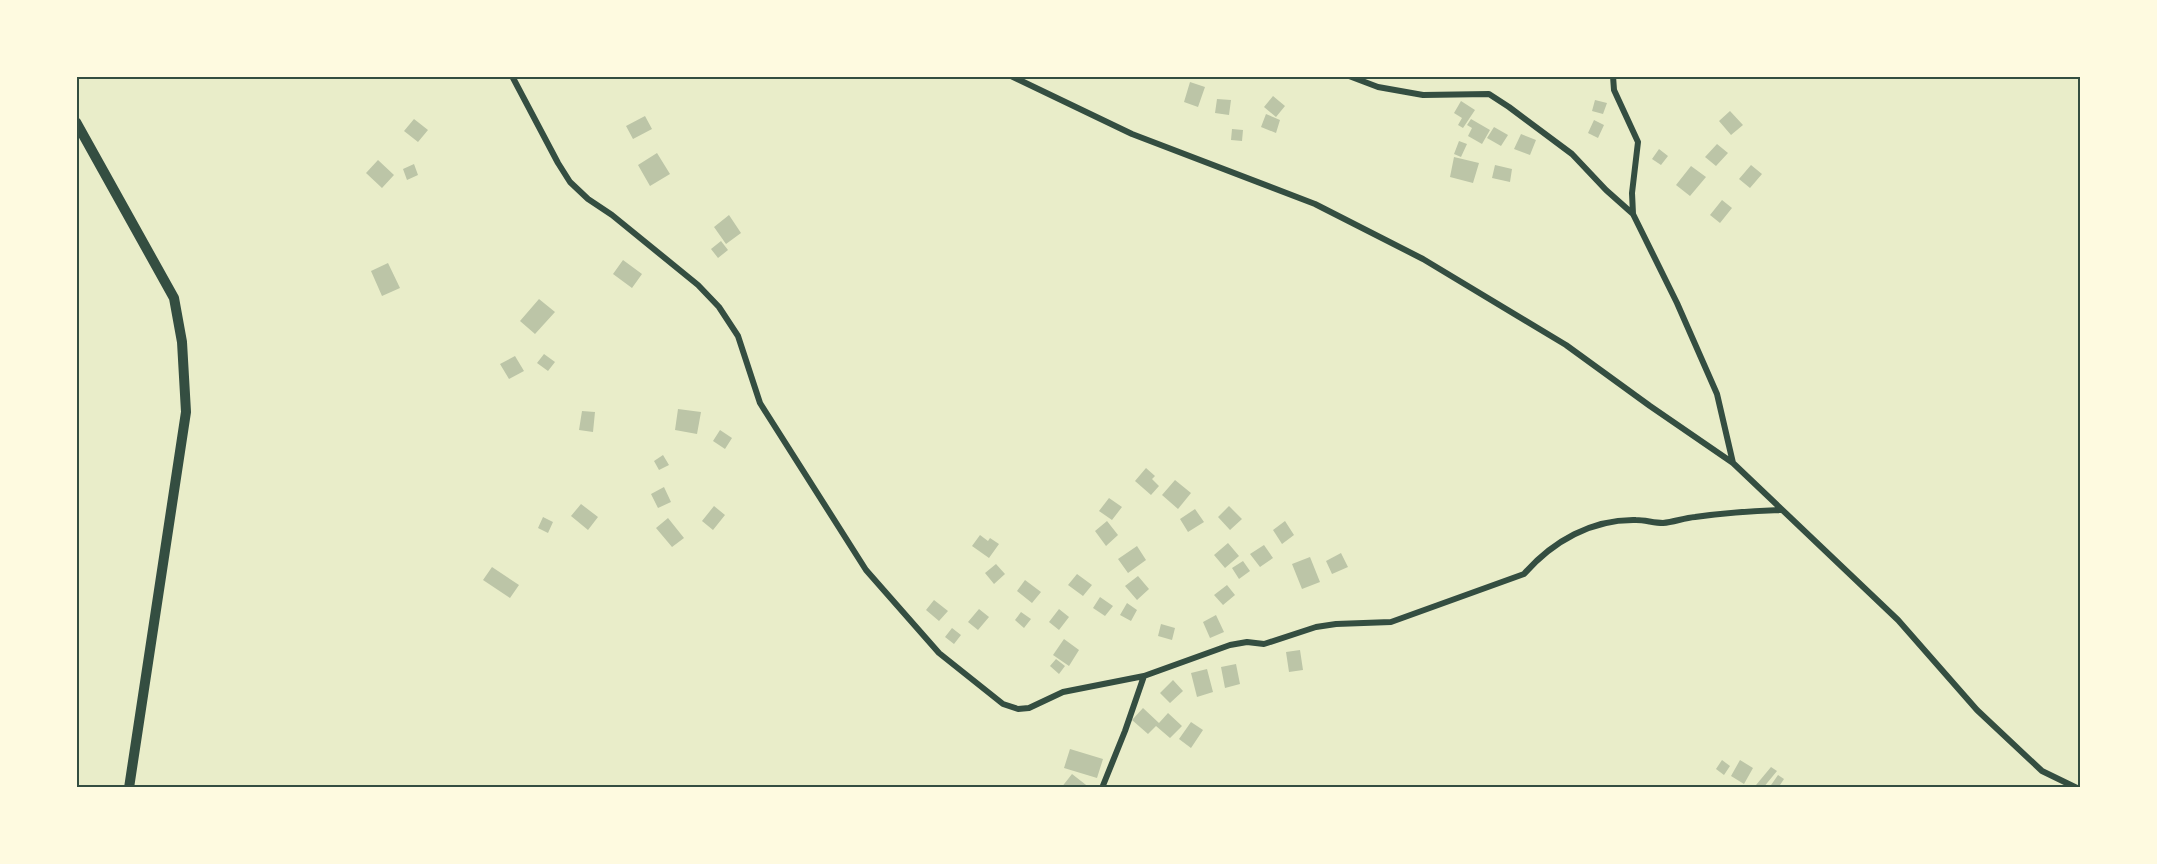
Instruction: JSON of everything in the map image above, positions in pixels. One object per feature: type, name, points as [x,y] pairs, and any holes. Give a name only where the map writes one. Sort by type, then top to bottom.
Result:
[{"type":"main road","points":[[76,122],[174,298],[183,342],[186,412],[129,788]]},
{"type":"street","points":[[512,76],[570,182],[588,199],[612,214],[698,285],[719,307],[738,336],[760,403],[866,570],[939,652],[1003,704],[1018,709],[1029,708],[1063,692],[1144,676],[1230,645],[1247,642],[1264,644],[1316,627],[1336,624],[1391,622],[1524,574],[1538,558],[1570,536],[1603,522],[1636,520],[1665,523],[1691,517],[1735,512],[1781,510]]},
{"type":"street","points":[[1011,76],[1132,134],[1315,204],[1423,259],[1566,345],[1733,463],[1898,620],[1977,710],[2042,771],[2077,788]]},
{"type":"street","points":[[1349,76],[1378,87],[1423,95],[1489,94],[1509,106],[1572,154],[1606,190],[1633,214],[1677,303],[1717,394],[1733,463]]},
{"type":"street","points":[[1613,76],[1614,90],[1638,142],[1632,193],[1633,214]]},
{"type":"street","points":[[1102,788],[1144,676]]},
{"type":"building","points":[[1190,82],[1205,87],[1198,107],[1184,102]]},
{"type":"building","points":[[1273,96],[1285,106],[1276,117],[1264,107]]},
{"type":"building","points":[[1217,99],[1231,100],[1229,115],[1215,113]]},
{"type":"building","points":[[1595,100],[1607,103],[1603,114],[1592,111]]},
{"type":"building","points":[[1461,101],[1475,110],[1463,128],[1458,125],[1462,118],[1454,113]]},
{"type":"building","points":[[1730,111],[1743,125],[1731,135],[1719,121]]},
{"type":"building","points":[[1266,114],[1280,120],[1276,133],[1261,127]]},
{"type":"building","points":[[645,116],[652,129],[633,139],[626,126]]},
{"type":"building","points":[[414,119],[428,130],[418,142],[404,131]]},
{"type":"building","points":[[1471,119],[1490,130],[1482,144],[1468,136],[1472,128],[1467,125]]},
{"type":"building","points":[[1594,120],[1604,125],[1598,138],[1588,133]]},
{"type":"building","points":[[1494,127],[1508,135],[1501,146],[1487,138]]},
{"type":"building","points":[[1232,129],[1243,130],[1242,141],[1231,140]]},
{"type":"building","points":[[1521,134],[1536,140],[1530,155],[1514,149]]},
{"type":"building","points":[[1459,141],[1467,144],[1461,157],[1454,154]]},
{"type":"building","points":[[1717,144],[1728,153],[1716,166],[1705,157]]},
{"type":"building","points":[[1659,149],[1668,156],[1661,165],[1652,159]]},
{"type":"building","points":[[657,153],[670,174],[650,186],[638,165]]},
{"type":"building","points":[[1454,157],[1479,163],[1473,183],[1450,177]]},
{"type":"building","points":[[378,160],[394,175],[382,188],[366,173]]},
{"type":"building","points":[[414,164],[418,175],[407,180],[403,169]]},
{"type":"building","points":[[1495,165],[1512,169],[1510,182],[1492,178]]},
{"type":"building","points":[[1751,165],[1762,174],[1750,188],[1739,179]]},
{"type":"building","points":[[1691,166],[1706,177],[1690,196],[1676,185]]},
{"type":"building","points":[[1722,200],[1732,208],[1720,223],[1710,215]]},
{"type":"building","points":[[729,215],[741,233],[726,244],[714,227]]},
{"type":"building","points":[[721,241],[728,250],[718,258],[711,249]]},
{"type":"building","points":[[623,260],[642,274],[632,288],[613,274]]},
{"type":"building","points":[[388,263],[400,288],[382,296],[371,271]]},
{"type":"building","points":[[539,299],[555,312],[535,334],[520,321]]},
{"type":"building","points":[[544,354],[555,362],[548,371],[537,363]]},
{"type":"building","points":[[515,356],[524,371],[509,379],[500,364]]},
{"type":"building","points":[[678,409],[701,412],[697,434],[675,430]]},
{"type":"building","points":[[582,411],[595,412],[593,432],[579,430]]},
{"type":"building","points":[[720,430],[732,438],[725,449],[713,441]]},
{"type":"building","points":[[663,455],[669,465],[659,470],[654,461]]},
{"type":"building","points":[[1146,468],[1155,476],[1152,479],[1159,486],[1151,495],[1135,481]]},
{"type":"building","points":[[1175,480],[1191,493],[1178,509],[1162,495]]},
{"type":"building","points":[[664,487],[671,502],[658,508],[651,494]]},
{"type":"building","points":[[1109,498],[1122,507],[1112,520],[1099,511]]},
{"type":"building","points":[[581,504],[598,517],[588,530],[571,516]]},
{"type":"building","points":[[714,506],[725,515],[713,530],[702,521]]},
{"type":"building","points":[[1229,506],[1242,519],[1230,530],[1218,517]]},
{"type":"building","points":[[1195,509],[1204,522],[1188,532],[1180,519]]},
{"type":"building","points":[[543,517],[553,522],[548,533],[538,528]]},
{"type":"building","points":[[668,518],[684,538],[672,547],[656,528]]},
{"type":"building","points":[[1107,521],[1118,535],[1106,546],[1095,531]]},
{"type":"building","points":[[1285,521],[1294,535],[1282,544],[1273,530]]},
{"type":"building","points":[[980,535],[988,541],[990,538],[999,544],[989,558],[972,546]]},
{"type":"building","points":[[1228,543],[1239,556],[1225,568],[1214,555]]},
{"type":"building","points":[[1264,545],[1273,558],[1260,567],[1250,554]]},
{"type":"building","points":[[1137,546],[1146,560],[1128,573],[1118,559]]},
{"type":"building","points":[[1341,553],[1348,567],[1332,574],[1326,561]]},
{"type":"building","points":[[1310,557],[1320,582],[1302,589],[1292,564]]},
{"type":"building","points":[[1243,561],[1250,571],[1239,579],[1232,568]]},
{"type":"building","points":[[996,564],[1005,574],[994,584],[985,573]]},
{"type":"building","points":[[492,567],[519,585],[510,598],[483,580]]},
{"type":"building","points":[[1077,574],[1092,585],[1083,596],[1068,585]]},
{"type":"building","points":[[1138,576],[1149,589],[1137,600],[1125,586]]},
{"type":"building","points":[[1025,580],[1041,592],[1032,603],[1017,591]]},
{"type":"building","points":[[1227,585],[1235,595],[1223,605],[1214,595]]},
{"type":"building","points":[[1100,597],[1113,606],[1105,616],[1093,608]]},
{"type":"building","points":[[934,600],[948,611],[939,621],[926,610]]},
{"type":"building","points":[[1127,603],[1137,610],[1131,621],[1120,615]]},
{"type":"building","points":[[979,609],[989,617],[978,630],[968,622]]},
{"type":"building","points":[[1059,609],[1069,617],[1059,630],[1049,622]]},
{"type":"building","points":[[1021,612],[1031,619],[1024,628],[1015,620]]},
{"type":"building","points":[[1216,615],[1224,632],[1210,638],[1203,622]]},
{"type":"building","points":[[1161,624],[1175,628],[1172,640],[1158,636]]},
{"type":"building","points":[[952,628],[961,635],[954,644],[945,637]]},
{"type":"building","points":[[1064,639],[1079,650],[1069,666],[1053,655]]},
{"type":"building","points":[[1300,650],[1303,670],[1289,672],[1286,652]]},
{"type":"building","points":[[1056,659],[1065,666],[1059,674],[1050,666]]},
{"type":"building","points":[[1236,664],[1240,684],[1225,688],[1221,667]]},
{"type":"building","points":[[1207,669],[1213,692],[1197,697],[1191,673]]},
{"type":"building","points":[[1173,680],[1183,691],[1170,703],[1160,693]]},
{"type":"building","points":[[1143,708],[1159,723],[1168,713],[1182,726],[1170,738],[1156,726],[1148,734],[1132,720]]},
{"type":"building","points":[[1191,722],[1203,730],[1191,748],[1179,739]]},
{"type":"building","points":[[1070,749],[1103,759],[1097,778],[1064,768]]},
{"type":"building","points":[[1722,760],[1730,766],[1724,775],[1716,769]]},
{"type":"building","points":[[1740,760],[1753,768],[1744,784],[1731,776]]},
{"type":"building","points":[[1771,767],[1777,771],[1763,788],[1760,788],[1756,785]]},
{"type":"building","points":[[1072,774],[1090,788],[1061,788]]},
{"type":"building","points":[[1778,775],[1784,779],[1778,788],[1769,788]]}]
